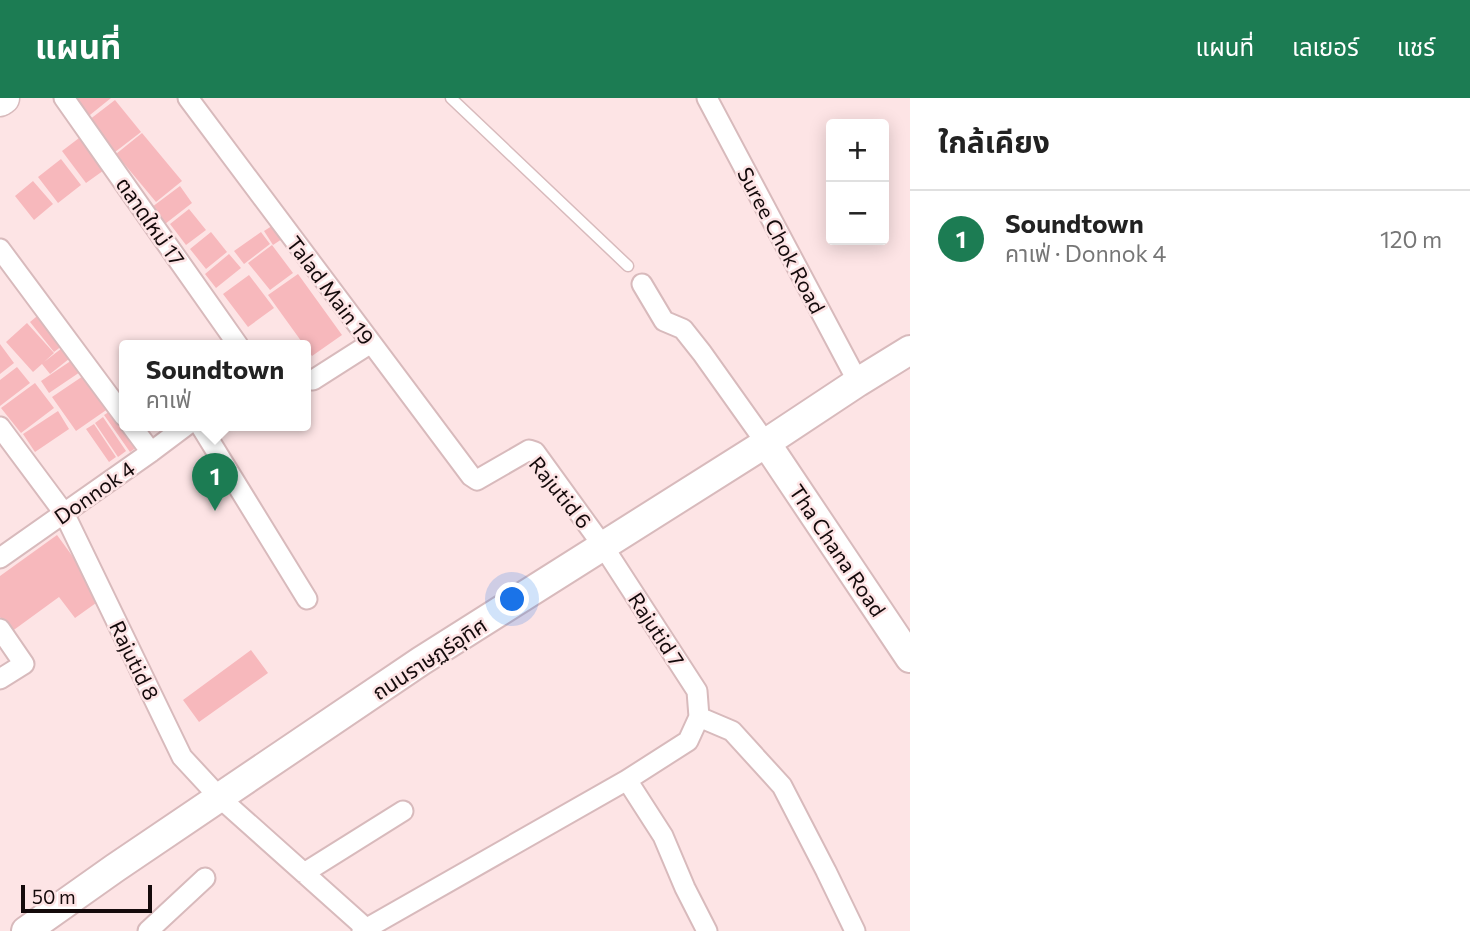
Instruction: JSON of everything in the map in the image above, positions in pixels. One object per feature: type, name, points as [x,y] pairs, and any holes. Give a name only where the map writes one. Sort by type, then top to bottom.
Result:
[{"type":"street","name":"ตลาดใหม่ 17","points":[[64,98],[234,340]]},
{"type":"street","name":"Talad Main 19","points":[[188,98],[471,476],[477,480]]},
{"type":"street","name":"Suree Chok Road","points":[[706,98],[858,382]]},
{"type":"street","points":[[0,248],[119,409]]},
{"type":"street","points":[[642,284],[664,321],[683,329],[766,443]]},
{"type":"street","points":[[311,380],[371,343]]},
{"type":"street","name":"ถนนราษฏร์อุทิศ","points":[[26,931],[421,661],[858,382],[908,356]]},
{"type":"street","name":"Rajutid 8","points":[[0,427],[64,513],[182,757],[220,798],[365,930]]},
{"type":"street","points":[[135,431],[151,452]]},
{"type":"street","name":"Donnok 4","points":[[0,558],[179,431]]},
{"type":"street","points":[[204,431],[307,599]]},
{"type":"street","name":"Tha Chana Road","points":[[766,443],[910,657]]},
{"type":"street","name":"Rajutid 6","points":[[477,480],[529,450],[535,452],[603,546]]},
{"type":"street","name":"Rajutid 7","points":[[603,546],[697,691],[699,716]]},
{"type":"street","points":[[0,629],[24,664],[0,680]]},
{"type":"street","points":[[365,930],[627,780],[688,741],[699,716],[732,731],[782,786],[855,931]]},
{"type":"street","points":[[627,780],[663,836],[707,931]]},
{"type":"street","points":[[304,873],[403,811]]},
{"type":"street","points":[[148,931],[205,878]]},
{"type":"lane","points":[[451,98],[628,266]]},
{"type":"building","points":[[67,98],[111,98],[85,119]]},
{"type":"building","points":[[115,100],[141,132],[115,152],[89,120]]},
{"type":"building","points":[[142,133],[182,181],[156,202],[116,154]]},
{"type":"building","points":[[83,135],[107,168],[86,183],[62,151]]},
{"type":"building","points":[[61,159],[81,185],[58,203],[38,177]]},
{"type":"building","points":[[33,181],[53,204],[34,220],[15,196]]},
{"type":"building","points":[[180,186],[192,203],[165,224],[152,207]]},
{"type":"building","points":[[189,209],[206,230],[186,245],[170,224]]},
{"type":"building","points":[[275,224],[285,237],[273,245],[264,231]]},
{"type":"building","points":[[211,232],[227,252],[206,269],[190,249]]},
{"type":"building","points":[[261,232],[270,244],[244,264],[234,251]]},
{"type":"building","points":[[272,245],[293,273],[270,290],[248,263]]},
{"type":"building","points":[[229,254],[241,268],[216,288],[205,274]]},
{"type":"building","points":[[298,274],[342,335],[312,356],[311,340],[300,340],[268,295]]},
{"type":"building","points":[[249,275],[274,308],[248,327],[223,294]]},
{"type":"building","points":[[42,312],[67,342],[54,352],[30,322]]},
{"type":"building","points":[[27,323],[54,353],[44,362],[66,345],[74,355],[50,374],[42,364],[33,372],[6,342]]},
{"type":"building","points":[[0,344],[14,363],[0,374]]},
{"type":"building","points":[[78,356],[86,368],[49,393],[41,381]]},
{"type":"building","points":[[17,367],[30,383],[0,406],[0,380]]},
{"type":"building","points":[[89,372],[112,406],[76,431],[52,397]]},
{"type":"building","points":[[35,383],[54,408],[21,433],[1,408]]},
{"type":"building","points":[[115,408],[119,414],[119,431],[131,431],[140,445],[130,452],[104,415]]},
{"type":"building","points":[[58,411],[69,429],[35,452],[23,434]]},
{"type":"building","points":[[103,417],[126,451],[118,457],[95,423]]},
{"type":"building","points":[[94,424],[116,457],[109,462],[86,429]]},
{"type":"building","points":[[57,535],[103,598],[75,618],[59,597],[11,632],[0,617],[0,576]]},
{"type":"building","points":[[251,650],[268,673],[199,722],[183,700]]},
{"type":"place","name":"Soundtown","points":[[215,511]]}]
